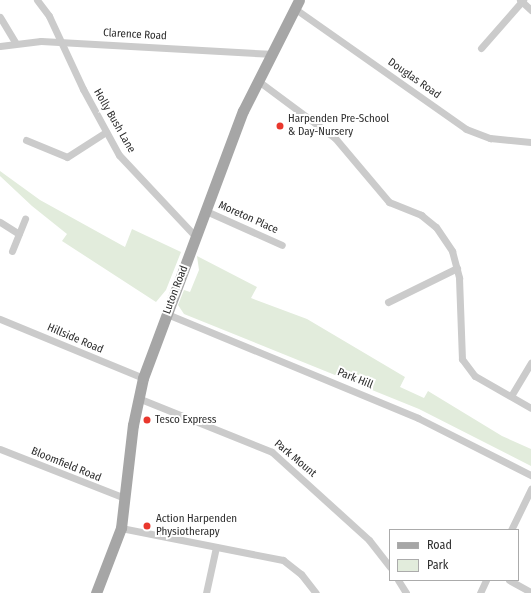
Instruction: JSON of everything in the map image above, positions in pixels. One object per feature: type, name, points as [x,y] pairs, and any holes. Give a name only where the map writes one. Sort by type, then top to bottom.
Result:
[{"type":"main road","name":"Luton Road","points":[[96,593],[121,528],[138,398],[143,378],[257,80],[298,2]]},
{"type":"street","name":"Holly Bush Lane","points":[[37,0],[62,42],[106,132],[126,163],[196,237]]},
{"type":"street","points":[[481,48],[521,0],[531,10]]},
{"type":"street","name":"Douglas Road","points":[[298,2],[466,129],[490,138],[531,142]]},
{"type":"street","points":[[0,18],[15,42]]},
{"type":"street","name":"Clarence Road","points":[[0,46],[15,42],[62,42],[270,54]]},
{"type":"street","points":[[257,80],[336,138],[389,202],[421,215],[436,226],[457,268],[462,359],[475,376],[531,408]]},
{"type":"street","points":[[26,140],[67,157],[106,132]]},
{"type":"street","name":"Moreton Place","points":[[206,211],[282,245]]},
{"type":"street","points":[[12,251],[25,219]]},
{"type":"street","points":[[0,222],[19,234]]},
{"type":"street","points":[[388,302],[457,268]]},
{"type":"street","name":"Park Hill","points":[[167,314],[418,418],[531,475]]},
{"type":"street","name":"Hillside Road","points":[[0,319],[143,378]]},
{"type":"street","points":[[511,396],[531,363]]},
{"type":"street","name":"Park Mount","points":[[138,398],[272,452],[368,540],[389,566]]},
{"type":"street","name":"Bloomfield Road","points":[[0,449],[125,498]]},
{"type":"street","points":[[511,529],[531,489]]},
{"type":"street","points":[[121,528],[283,560],[302,574],[316,593]]},
{"type":"street","points":[[209,592],[216,547]]},
{"type":"street","points":[[399,581],[406,593]]},
{"type":"street","points":[[480,593],[486,581]]},
{"type":"street","points":[[511,581],[531,592]]},
{"type":"green space","points":[[0,171],[40,200],[125,247],[132,229],[181,252],[166,290],[156,302],[62,241],[67,234],[32,206],[0,176]]},
{"type":"green space","points":[[197,256],[257,287],[251,298],[307,319],[405,377],[400,387],[424,398],[428,391],[502,436],[531,449],[531,466],[419,409],[184,314],[178,305],[184,290],[190,292],[199,270]]},
{"type":"place","name":"Harpenden Pre-School & Day-Nursery","points":[[280,126]]},
{"type":"place","name":"Tesco Express","points":[[147,420]]},
{"type":"place","name":"Action Harpenden Physiotherapy","points":[[147,526]]}]
